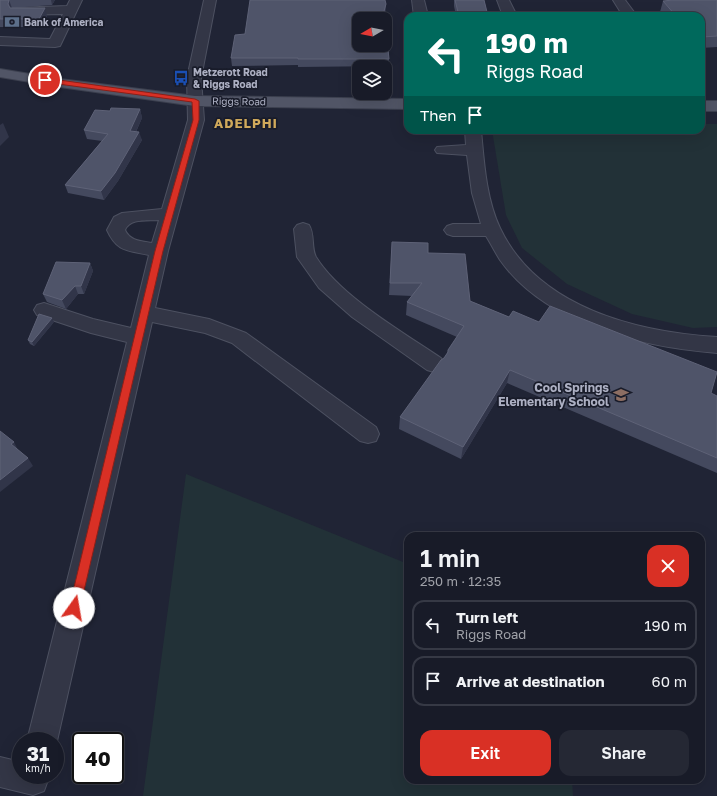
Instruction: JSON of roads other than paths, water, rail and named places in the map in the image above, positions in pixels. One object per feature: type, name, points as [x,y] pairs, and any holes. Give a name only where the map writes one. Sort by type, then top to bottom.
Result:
[{"type":"main road","name":"Riggs Road","points":[[0,72],[60,83],[195,101],[404,104]]},
{"type":"main road","points":[[705,106],[717,106]]},
{"type":"street","points":[[44,732],[159,251],[196,120],[194,78],[210,0]]},
{"type":"street","points":[[418,0],[420,12]]},
{"type":"street","points":[[503,0],[508,12]]},
{"type":"street","points":[[619,0],[627,12]]},
{"type":"street","points":[[18,11],[73,5]]},
{"type":"street","points":[[0,41],[55,43],[73,5]]},
{"type":"street","points":[[473,134],[480,189],[486,216],[492,230],[508,256],[523,274],[544,291],[589,318],[608,326],[668,341],[717,345]]},
{"type":"street","points":[[443,150],[475,150]]},
{"type":"street","points":[[159,251],[125,243],[120,239],[116,230],[120,221],[128,217],[170,214]]},
{"type":"street","points":[[303,229],[306,257],[326,283],[359,312],[434,364]]},
{"type":"street","points":[[453,230],[492,230]]},
{"type":"street","points":[[44,310],[91,326],[209,326],[239,338],[368,434]]},
{"type":"street","points":[[0,772],[12,776]]},
{"type":"place","name":"Bank of America","points":[[12,22]]},
{"type":"place","name":"Metzerott Road & Riggs Road","points":[[181,78]]},
{"type":"place","name":"Cool Springs Elementary School","points":[[621,395]]},
{"type":"district","name":"ADELPHI","points":[[246,123]]}]
